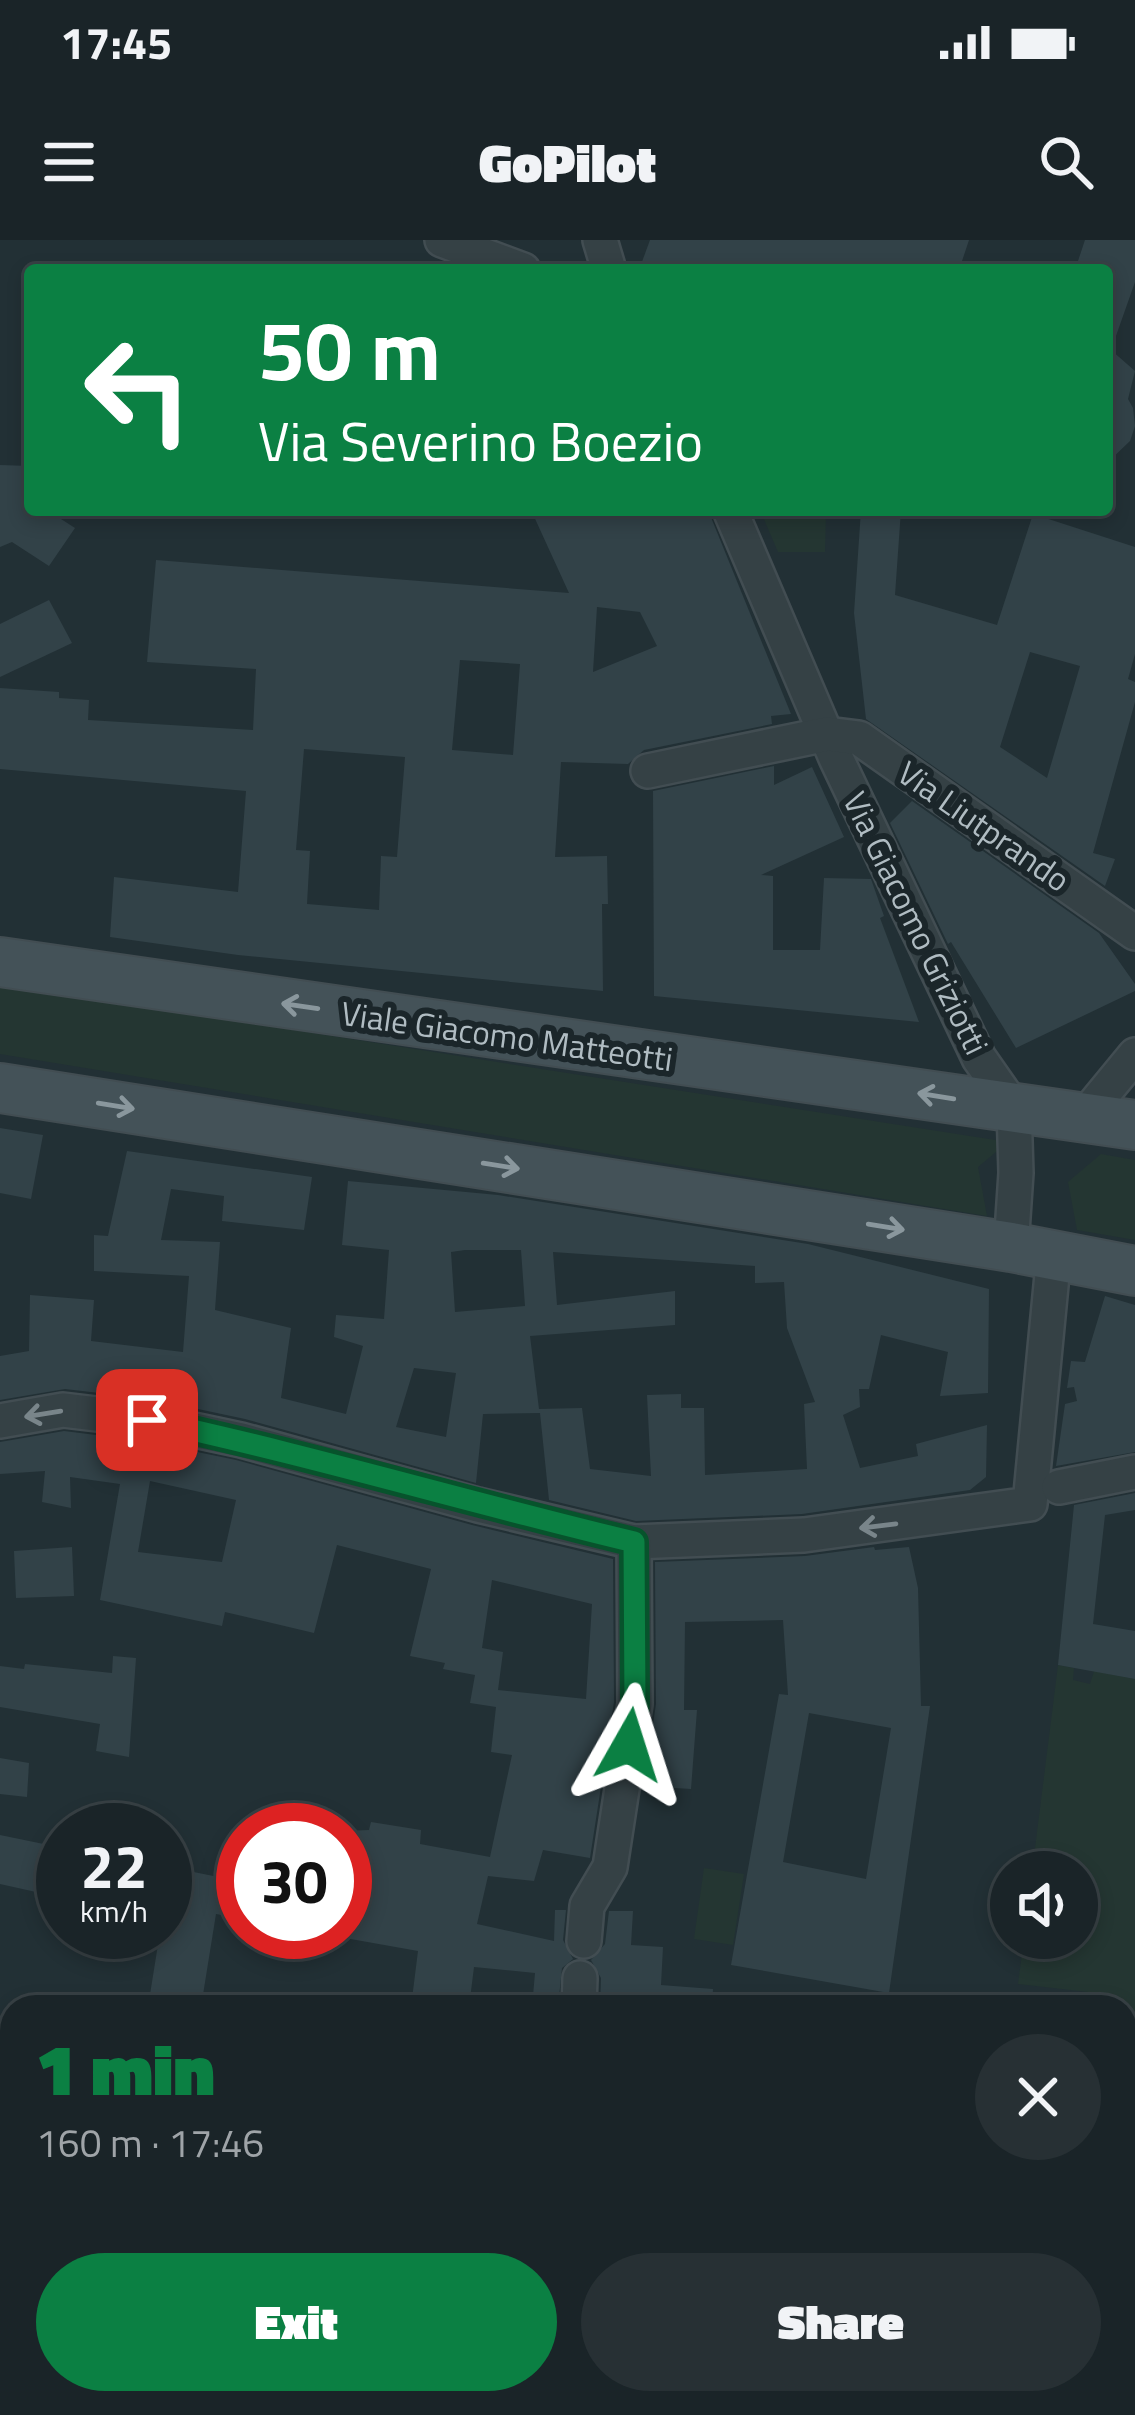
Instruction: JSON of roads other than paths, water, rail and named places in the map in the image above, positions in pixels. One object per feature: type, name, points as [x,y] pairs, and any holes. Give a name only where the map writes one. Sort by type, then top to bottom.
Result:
[{"type":"street","points":[[442,240],[508,264]]},
{"type":"street","name":"Via Giacomo Griziotti","points":[[733,516],[826,734],[979,1058],[1014,1108]]},
{"type":"street","points":[[648,772],[826,734]]},
{"type":"street","name":"Via Liutprando","points":[[826,734],[859,738],[1135,933]]},
{"type":"street","name":"Viale Giacomo Matteotti","points":[[0,962],[1135,1125]]},
{"type":"street","points":[[1084,1117],[1135,1055]]},
{"type":"street","points":[[0,1088],[1032,1250],[1135,1271]]},
{"type":"street","points":[[0,1421],[63,1410],[147,1420],[242,1440],[634,1542],[804,1535],[1030,1504],[1032,1250],[1016,1172],[1014,1108]]},
{"type":"street","points":[[1059,1487],[1135,1472]]},
{"type":"street","points":[[584,1941],[587,1906],[610,1867],[635,1705],[634,1542]]}]
